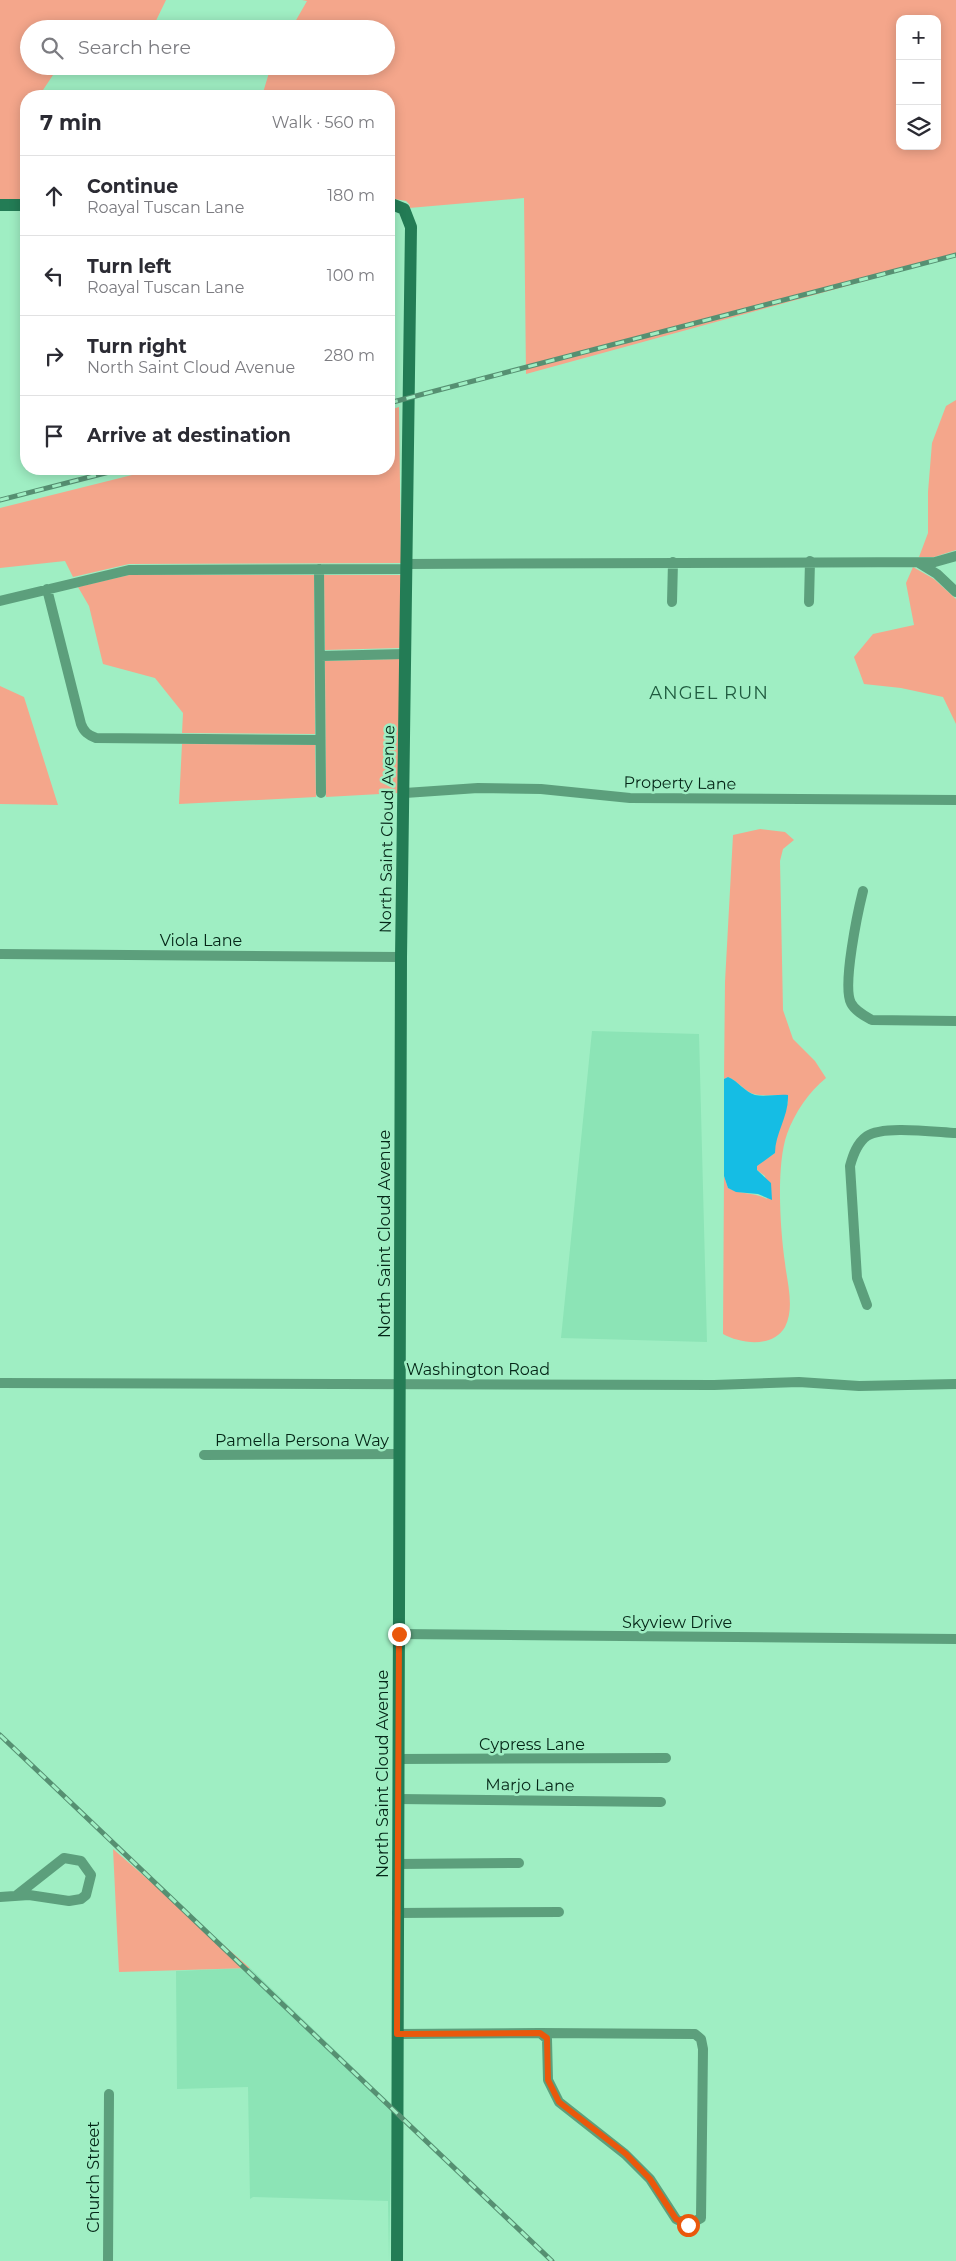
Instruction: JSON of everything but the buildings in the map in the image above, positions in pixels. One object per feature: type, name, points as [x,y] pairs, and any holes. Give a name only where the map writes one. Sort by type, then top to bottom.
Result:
[{"type":"street","points":[[0,205],[20,205]]},
{"type":"street","name":"North Saint Cloud Avenue","points":[[395,205],[404,208],[411,227],[405,794],[401,957],[396,2261]]},
{"type":"street","points":[[0,601],[128,570],[319,569],[673,562],[935,562],[956,556]]},
{"type":"street","points":[[809,602],[810,561]]},
{"type":"street","points":[[672,602],[673,562]]},
{"type":"street","points":[[918,562],[937,574],[956,592]]},
{"type":"street","points":[[319,569],[321,793]]},
{"type":"street","points":[[47,589],[81,724],[84,732],[89,736],[96,738],[320,740]]},
{"type":"street","points":[[320,656],[406,654]]},
{"type":"street","name":"Property Lane","points":[[405,794],[478,788],[541,789],[640,798],[956,800]]},
{"type":"street","points":[[863,891],[856,918],[849,989],[850,1002],[863,1015],[872,1020],[956,1021]]},
{"type":"street","name":"Viola Lane","points":[[0,954],[401,957]]},
{"type":"street","points":[[867,1305],[857,1278],[850,1166],[854,1153],[867,1136],[885,1131],[956,1133]]},
{"type":"street","name":"Washington Road","points":[[0,1384],[714,1385],[799,1382],[859,1386],[956,1384]]},
{"type":"street","name":"Pamella Persona Way","points":[[204,1455],[400,1454]]},
{"type":"street","name":"Skyview Drive","points":[[399,1634],[956,1639]]},
{"type":"street","name":"Cypress Lane","points":[[398,1759],[666,1758]]},
{"type":"street","name":"Marjo Lane","points":[[398,1799],[661,1802]]},
{"type":"street","points":[[0,1897],[17,1895],[73,1901],[86,1894],[91,1875],[81,1861],[64,1858],[17,1895]]},
{"type":"street","points":[[398,1864],[519,1863]]},
{"type":"street","points":[[397,1913],[559,1912]]},
{"type":"street","points":[[397,2034],[540,2033],[695,2034],[701,2040],[703,2049],[701,2218],[688,2225],[676,2219],[650,2179],[632,2160],[559,2102],[548,2080],[547,2038],[540,2033]]},
{"type":"street","name":"Church Street","points":[[108,2094],[108,2261]]},
{"type":"shaded area","points":[[0,0],[166,0],[156,20],[20,20],[20,75],[53,75],[43,90],[20,90],[20,200],[0,200]]},
{"type":"shaded area","points":[[302,0],[956,0],[956,256],[526,374],[524,198],[409,208],[410,205],[406,201],[395,199],[395,90],[264,90],[268,75],[395,75],[395,20],[296,20],[307,1]]},
{"type":"shaded area","points":[[956,400],[956,550],[934,557],[919,557],[928,533],[928,492],[932,443],[946,406]]},
{"type":"shaded area","points":[[399,407],[401,563],[129,564],[73,577],[65,561],[0,568],[0,508],[132,475],[395,475],[395,408]]},
{"type":"shaded area","points":[[913,567],[934,579],[956,599],[956,724],[943,697],[901,688],[864,684],[854,657],[873,634],[914,625],[906,583]]},
{"type":"shaded area","points":[[129,575],[314,575],[315,734],[182,733],[183,713],[155,678],[103,664],[89,606],[78,587]]},
{"type":"shaded area","points":[[324,575],[401,575],[400,648],[325,650]]},
{"type":"shaded area","points":[[400,659],[398,793],[326,797],[325,661]]},
{"type":"shaded area","points":[[0,686],[24,697],[58,805],[0,804]]},
{"type":"shaded area","points":[[182,744],[315,745],[316,797],[179,804]]},
{"type":"shaded area","points":[[760,829],[785,832],[794,840],[783,849],[780,861],[783,1010],[793,1039],[815,1061],[826,1078],[798,1110],[787,1134],[781,1162],[780,1197],[783,1249],[790,1295],[788,1320],[780,1334],[773,1338],[765,1341],[747,1342],[723,1334],[724,1176],[728,1188],[767,1199],[765,1176],[757,1170],[757,1165],[775,1153],[775,1143],[788,1102],[782,1095],[752,1094],[728,1077],[724,1079],[725,982],[733,835]]},
{"type":"shaded area","points":[[592,1031],[699,1034],[707,1342],[561,1338]]},
{"type":"shaded area","points":[[113,1849],[250,1968],[119,1972]]},
{"type":"shaded area","points":[[250,1968],[392,2105],[389,2261],[388,2201],[253,2197],[250,2199],[248,2087],[177,2089],[176,1971]]},
{"type":"water","points":[[728,1077],[755,1095],[788,1095],[788,1103],[777,1138],[775,1153],[757,1166],[757,1170],[771,1183],[772,1200],[758,1194],[736,1192],[728,1188],[724,1176],[724,1079]]},
{"type":"railway","points":[[395,401],[956,255]]},
{"type":"railway","points":[[0,500],[98,475]]},
{"type":"railway","points":[[0,1735],[552,2261]]},
{"type":"district","name":"ANGEL RUN","points":[[709,693]]},
{"type":"route","points":[[399,1634],[397,2034],[540,2033],[547,2038],[548,2080],[559,2102],[626,2154],[650,2179],[676,2219],[688,2225]]}]
